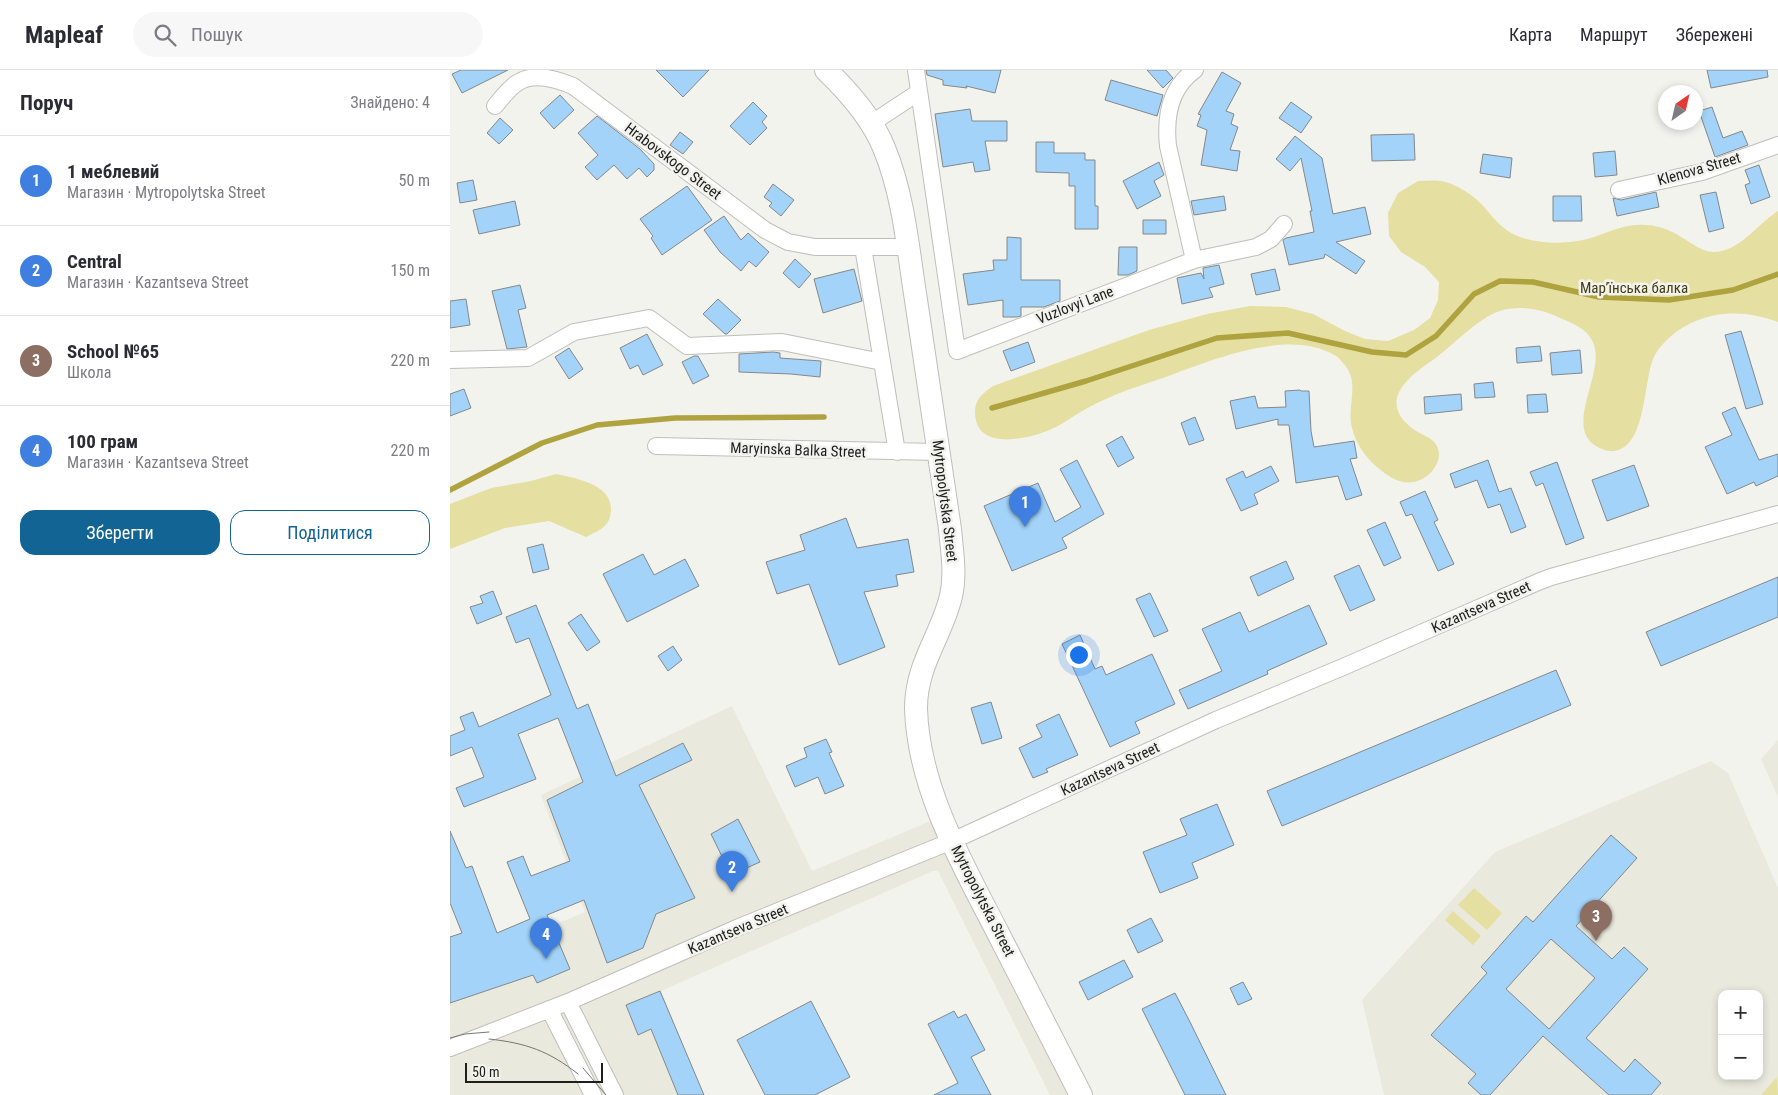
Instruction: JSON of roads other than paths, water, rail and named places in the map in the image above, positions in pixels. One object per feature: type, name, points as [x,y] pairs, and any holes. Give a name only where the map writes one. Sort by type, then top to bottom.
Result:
[{"type":"main road","name":"Mytropolytska Street","points":[[826,70],[857,102],[872,123],[884,146],[893,171],[908,247],[950,529],[954,566],[951,596],[921,674],[916,706],[924,766],[952,841],[1081,1095]]},
{"type":"street","points":[[872,123],[919,92],[916,70]]},
{"type":"street","points":[[1194,70],[1185,77],[1175,90],[1169,108],[1166,128],[1168,146],[1194,260]]},
{"type":"street","name":"Hrabovskogo Street","points":[[494,106],[517,83],[535,77],[553,78],[573,86],[764,230],[788,242],[815,247],[908,247]]},
{"type":"street","name":"Vuzlovyi Lane","points":[[919,92],[957,351],[1194,260],[1256,247],[1271,238],[1284,224]]},
{"type":"street","name":"Klenova Street","points":[[1619,190],[1702,172],[1778,145]]},
{"type":"street","points":[[862,247],[897,452]]},
{"type":"street","points":[[450,360],[528,358],[574,332],[650,318],[687,346],[782,342],[882,362]]},
{"type":"street","name":"Maryinska Balka Street","points":[[656,446],[939,452]]},
{"type":"street","name":"Kazantseva Street","points":[[450,1048],[568,1002],[739,927],[952,841],[1216,720],[1544,579],[1778,514]]},
{"type":"street","points":[[568,1002],[615,1095]]},
{"type":"street","points":[[550,1009],[593,1095]]},
{"type":"waterway","points":[[992,408],[1086,381],[1217,338],[1288,333],[1372,352],[1406,355],[1436,336],[1474,294],[1500,281],[1533,282],[1599,297],[1669,300],[1733,290],[1778,274]]},
{"type":"waterway","points":[[450,490],[542,443],[597,425],[675,418],[824,417]]},
{"type":"tram line","points":[[450,1038],[465,1034],[489,1032]]},
{"type":"tram line","points":[[489,1039],[536,1049],[557,1059],[578,1074]]},
{"type":"tram line","points":[[583,1068],[606,1095]]},
{"type":"place","name":"1 меблевий","points":[[1025,527]]},
{"type":"place","name":"Central","points":[[732,892]]},
{"type":"place","name":"School №65","points":[[1596,941]]},
{"type":"place","name":"100 грам","points":[[546,959]]},
{"type":"park label","name":"Мар’їнська балка","points":[[1634,288]]}]
